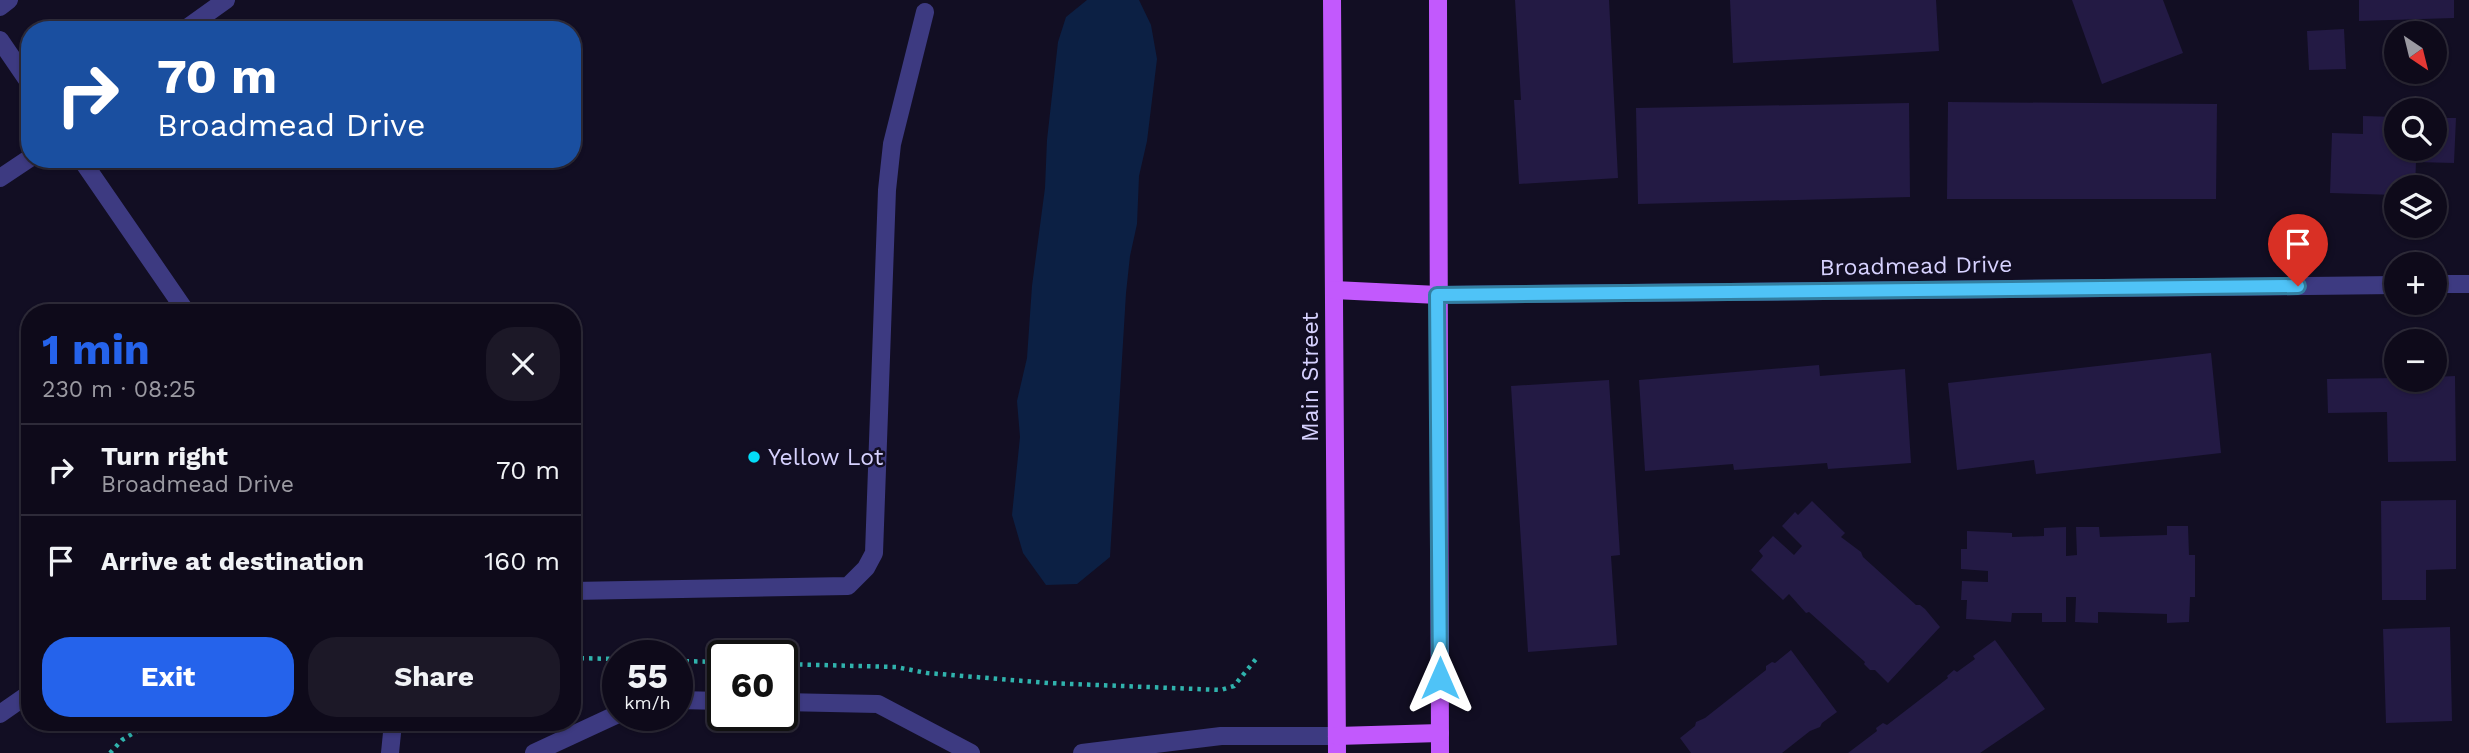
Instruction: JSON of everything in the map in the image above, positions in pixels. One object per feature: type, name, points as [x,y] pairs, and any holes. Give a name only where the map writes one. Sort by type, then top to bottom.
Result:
[{"type":"main road","name":"Main Street","points":[[1332,0],[1337,745]]},
{"type":"main road","points":[[1437,0],[1440,753]]},
{"type":"main road","points":[[1334,290],[1437,295]]},
{"type":"main road","points":[[1337,745],[1440,733]]},
{"type":"street","points":[[0,7],[9,0]]},
{"type":"street","points":[[197,21],[226,0]]},
{"type":"street","points":[[581,591],[848,586],[866,568],[874,553],[889,167],[892,144],[925,12]]},
{"type":"street","points":[[0,40],[21,71]]},
{"type":"street","points":[[0,178],[21,164]]},
{"type":"street","points":[[88,168],[181,304]]},
{"type":"street","points":[[2447,284],[2469,284]]},
{"type":"street","name":"Broadmead Drive","points":[[1437,295],[2384,285]]},
{"type":"street","points":[[0,714],[21,699]]},
{"type":"street","points":[[798,702],[878,704],[971,753]]},
{"type":"street","points":[[534,753],[602,721]]},
{"type":"street","points":[[390,753],[392,731]]},
{"type":"street","points":[[1082,753],[1221,736],[1337,745]]},
{"type":"path","points":[[581,658],[602,659]]},
{"type":"path","points":[[798,664],[896,667],[927,673],[1048,683],[1221,690],[1234,686],[1256,659]]},
{"type":"path","points":[[110,753],[122,740],[137,731]]},
{"type":"water","points":[[1087,0],[1139,0],[1151,25],[1157,59],[1147,141],[1139,176],[1137,224],[1126,293],[1110,557],[1077,584],[1046,585],[1023,553],[1012,515],[1020,437],[1017,401],[1027,358],[1058,42],[1066,17]]},
{"type":"building","points":[[1515,0],[1609,0],[1618,178],[1519,184],[1514,100],[1521,100]]},
{"type":"building","points":[[1730,0],[1936,0],[1939,51],[1733,63]]},
{"type":"building","points":[[2072,0],[2163,0],[2183,53],[2102,84]]},
{"type":"building","points":[[2359,0],[2454,0],[2454,18],[2359,21]]},
{"type":"building","points":[[2344,29],[2346,69],[2309,70],[2307,31]]},
{"type":"building","points":[[1948,102],[2217,104],[2216,199],[1947,199]]},
{"type":"building","points":[[1909,103],[1910,197],[1638,204],[1636,108]]},
{"type":"building","points":[[2363,116],[2384,117],[2384,161],[2447,161],[2447,118],[2456,118],[2454,163],[2416,162],[2415,175],[2384,175],[2384,195],[2330,193],[2332,133],[2363,134]]},
{"type":"building","points":[[2211,353],[2221,453],[2036,474],[2034,460],[1957,470],[1948,383]]},
{"type":"building","points":[[1819,365],[1820,376],[1905,369],[1911,463],[1828,469],[1827,463],[1734,470],[1733,464],[1645,471],[1639,380]]},
{"type":"building","points":[[2447,376],[2455,376],[2456,461],[2388,462],[2387,412],[2328,413],[2327,379],[2384,378],[2384,392],[2447,392]]},
{"type":"building","points":[[1609,380],[1620,555],[1611,556],[1617,645],[1528,652],[1511,386]]},
{"type":"building","points":[[2456,500],[2456,569],[2426,570],[2426,600],[2382,600],[2381,501]]},
{"type":"building","points":[[1812,501],[1845,533],[1841,537],[1861,552],[1863,557],[1916,605],[1925,609],[1940,627],[1888,683],[1875,670],[1870,670],[1865,662],[1809,612],[1806,613],[1789,594],[1783,600],[1751,570],[1763,556],[1759,551],[1773,536],[1794,555],[1802,546],[1782,526],[1795,512],[1798,515]]},
{"type":"building","points":[[2167,526],[2188,526],[2189,555],[2195,555],[2195,597],[2190,597],[2189,622],[2167,623],[2167,614],[2098,612],[2098,623],[2075,622],[2076,597],[2066,597],[2066,622],[2042,622],[2042,613],[2012,613],[2011,622],[1966,619],[1967,600],[1961,600],[1962,581],[1988,582],[1988,571],[1961,569],[1961,549],[1967,549],[1967,531],[2012,533],[2012,537],[2044,536],[2044,528],[2066,527],[2066,556],[2077,555],[2076,527],[2099,527],[2100,537],[2167,535]]},
{"type":"building","points":[[2450,627],[2452,721],[2386,723],[2383,629]]},
{"type":"building","points":[[1995,640],[2045,709],[1980,753],[1848,753],[1877,731],[1876,728],[1883,723],[1887,725],[1948,678],[1954,670],[1957,672],[1975,659],[1973,656]]},
{"type":"building","points":[[1791,650],[1837,712],[1782,753],[1691,753],[1680,738],[1695,726],[1696,722],[1705,718],[1766,670],[1766,666],[1775,663]]},
{"type":"place","name":"Yellow Lot","points":[[754,457]]},
{"type":"route","points":[[1440,678],[1437,295],[2298,286]]}]
